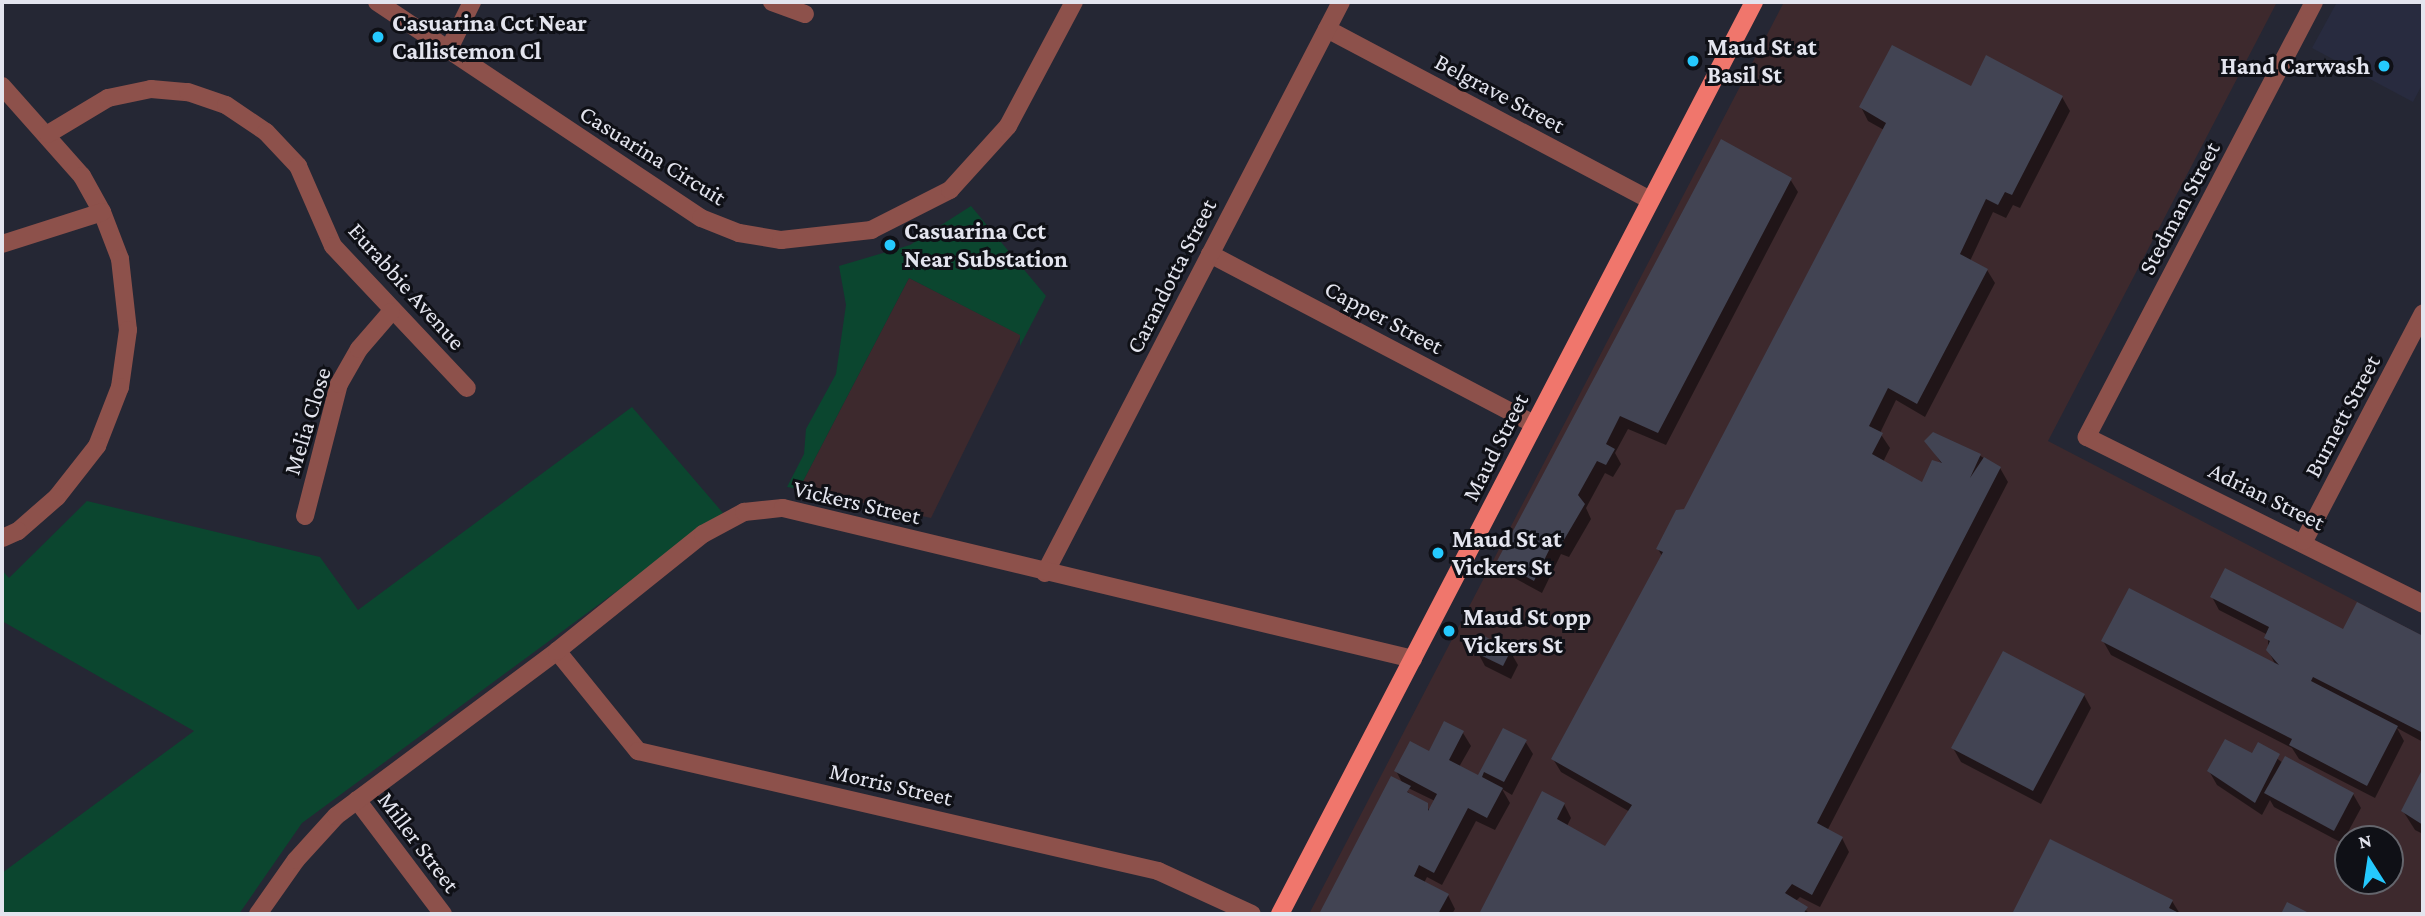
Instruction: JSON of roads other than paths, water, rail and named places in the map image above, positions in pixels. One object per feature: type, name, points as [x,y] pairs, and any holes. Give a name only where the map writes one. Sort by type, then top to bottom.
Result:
[{"type":"main road","name":"Maud Street","points":[[1280,914],[1754,2]]},
{"type":"street","name":"Casuarina Circuit","points":[[377,2],[701,218],[739,233],[781,240],[825,238],[871,230],[950,190],[1008,126],[1074,2]]},
{"type":"street","points":[[448,51],[472,2]]},
{"type":"street","points":[[772,2],[805,14]]},
{"type":"street","name":"Carandotta Street","points":[[1045,573],[1341,2]]},
{"type":"street","name":"Stedman Street","points":[[2087,437],[2314,2]]},
{"type":"street","name":"Belgrave Street","points":[[1327,29],[1650,200]]},
{"type":"street","points":[[2,86],[48,134],[82,176],[102,212],[120,259],[127,318],[120,387],[89,456],[57,497],[18,531],[2,538]]},
{"type":"street","name":"Eurabbie Avenue","points":[[48,134],[108,98],[151,89],[188,92],[226,105],[267,132],[298,166],[333,246],[391,312],[467,388]]},
{"type":"street","points":[[2,244],[102,212]]},
{"type":"street","name":"Capper Street","points":[[1210,254],[1535,424]]},
{"type":"street","name":"Melia Close","points":[[305,516],[339,384],[359,349],[391,312]]},
{"type":"street","name":"Burnett Street","points":[[2304,541],[2423,313]]},
{"type":"street","name":"Adrian Street","points":[[2087,437],[2304,541],[2423,604]]},
{"type":"street","name":"Vickers Street","points":[[258,914],[296,860],[336,816],[557,651],[704,534],[744,512],[783,508],[1045,573],[1413,659]]},
{"type":"street","name":"Morris Street","points":[[557,651],[638,751],[1158,872],[1252,914]]},
{"type":"street","name":"Miller Street","points":[[357,800],[443,914]]},
{"type":"place","name":"Casuarina Cct Near Callistemon Cl","points":[[378,37]]},
{"type":"place","name":"Maud St at Basil St","points":[[1693,61]]},
{"type":"place","name":"Hand Carwash","points":[[2384,66]]},
{"type":"place","name":"Casuarina Cct Near Substation","points":[[890,245]]},
{"type":"place","name":"Maud St at Vickers St","points":[[1438,553]]},
{"type":"place","name":"Maud St opp Vickers St","points":[[1449,631]]}]
